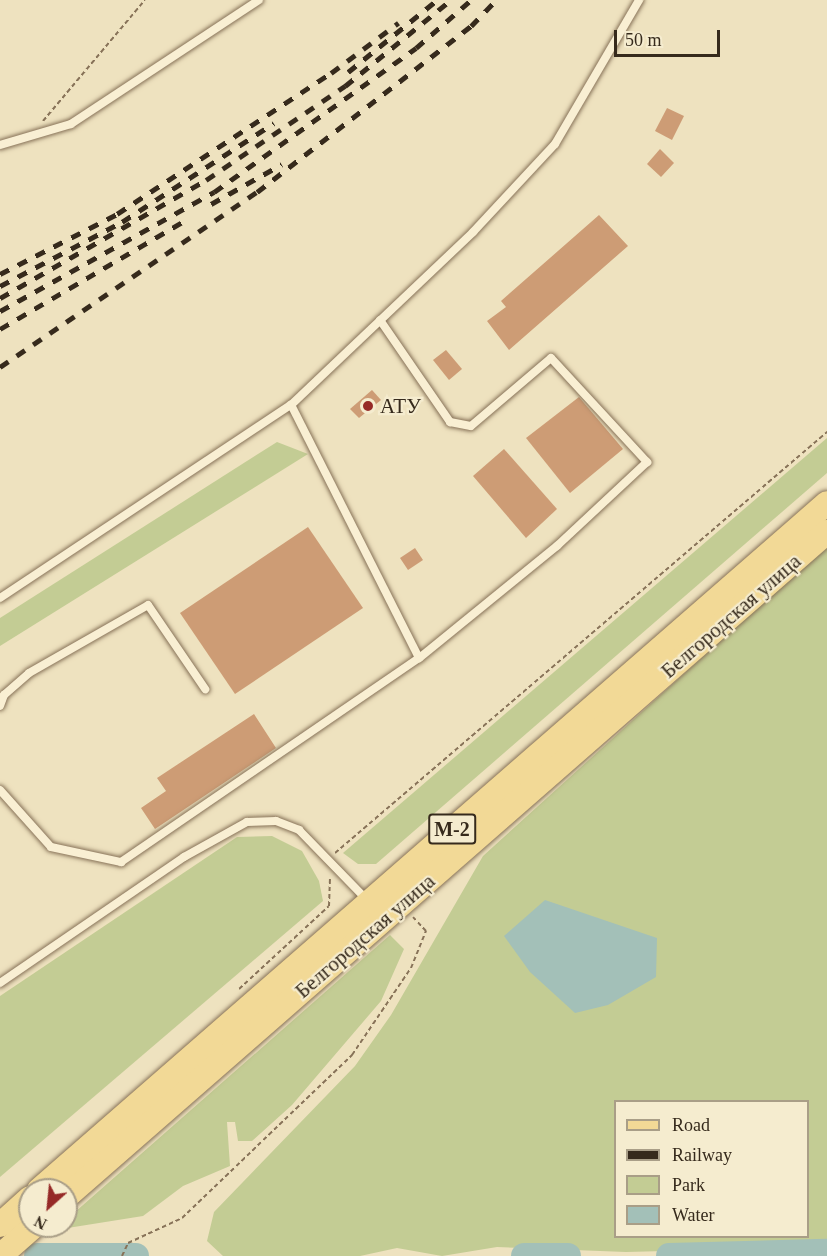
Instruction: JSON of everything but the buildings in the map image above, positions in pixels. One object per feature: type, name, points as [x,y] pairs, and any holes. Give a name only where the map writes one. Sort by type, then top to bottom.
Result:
[{"type":"main road","name":"Белгородская улица","points":[[385,908],[827,503]]},
{"type":"main road","name":"Белгородская улица","points":[[78,1178],[87,1164],[827,532]]},
{"type":"main road","name":"М-2","points":[[61,1178],[87,1164]]},
{"type":"main road","points":[[0,1225],[18,1209]]},
{"type":"main road","points":[[0,1256],[20,1238]]},
{"type":"lane","points":[[0,145],[26,141],[71,124],[259,0]]},
{"type":"lane","points":[[0,598],[291,405],[380,320],[555,144],[639,0]]},
{"type":"lane","points":[[0,790],[51,847],[121,862],[419,658],[557,546],[647,462],[551,358],[471,426],[450,422],[380,320]]},
{"type":"lane","points":[[291,405],[419,658]]},
{"type":"lane","points":[[0,706],[2,696],[29,673],[148,605],[205,689]]},
{"type":"lane","points":[[0,983],[184,857],[247,822],[276,821],[299,830],[385,908]]},
{"type":"path","points":[[26,141],[146,0]]},
{"type":"path","points":[[232,997],[329,906],[330,857],[827,432]]},
{"type":"path","points":[[122,1256],[128,1242],[182,1218],[352,1055],[411,968],[426,931],[385,908]]},
{"type":"green space","points":[[827,438],[827,473],[376,864],[358,864],[343,853]]},
{"type":"green space","points":[[277,442],[308,454],[0,646],[0,618]]},
{"type":"green space","points":[[827,544],[827,1247],[626,1252],[497,1247],[442,1256],[397,1248],[360,1256],[223,1256],[207,1241],[214,1212],[355,1066],[391,1015],[483,856]]},
{"type":"green space","points":[[272,836],[302,851],[319,881],[323,901],[0,1177],[0,996],[237,837]]},
{"type":"green space","points":[[390,935],[404,949],[381,1001],[292,1105],[252,1141],[238,1141],[235,1122],[227,1122],[230,1166],[183,1186],[143,1216],[78,1226],[78,1209]]},
{"type":"water","points":[[545,900],[657,938],[656,977],[608,1005],[575,1013],[530,972],[504,936]]},
{"type":"waterway","points":[[669,1256],[827,1252]]},
{"type":"waterway","points":[[37,1256],[136,1256]]},
{"type":"waterway","points":[[524,1256],[568,1256]]},
{"type":"railway","points":[[348,72],[437,0]]},
{"type":"railway","points":[[0,298],[206,180],[345,86],[451,0]]},
{"type":"railway","points":[[0,311],[214,192],[416,48],[471,0]]},
{"type":"railway","points":[[0,367],[257,192],[471,26],[496,0]]},
{"type":"railway","points":[[0,274],[117,214],[331,73],[398,23]]},
{"type":"railway","points":[[0,286],[122,222],[274,123]]},
{"type":"railway","points":[[211,204],[282,164]]},
{"type":"railway","points":[[0,329],[186,220]]},
{"type":"place","name":"АТУ","points":[[368,406]]}]
